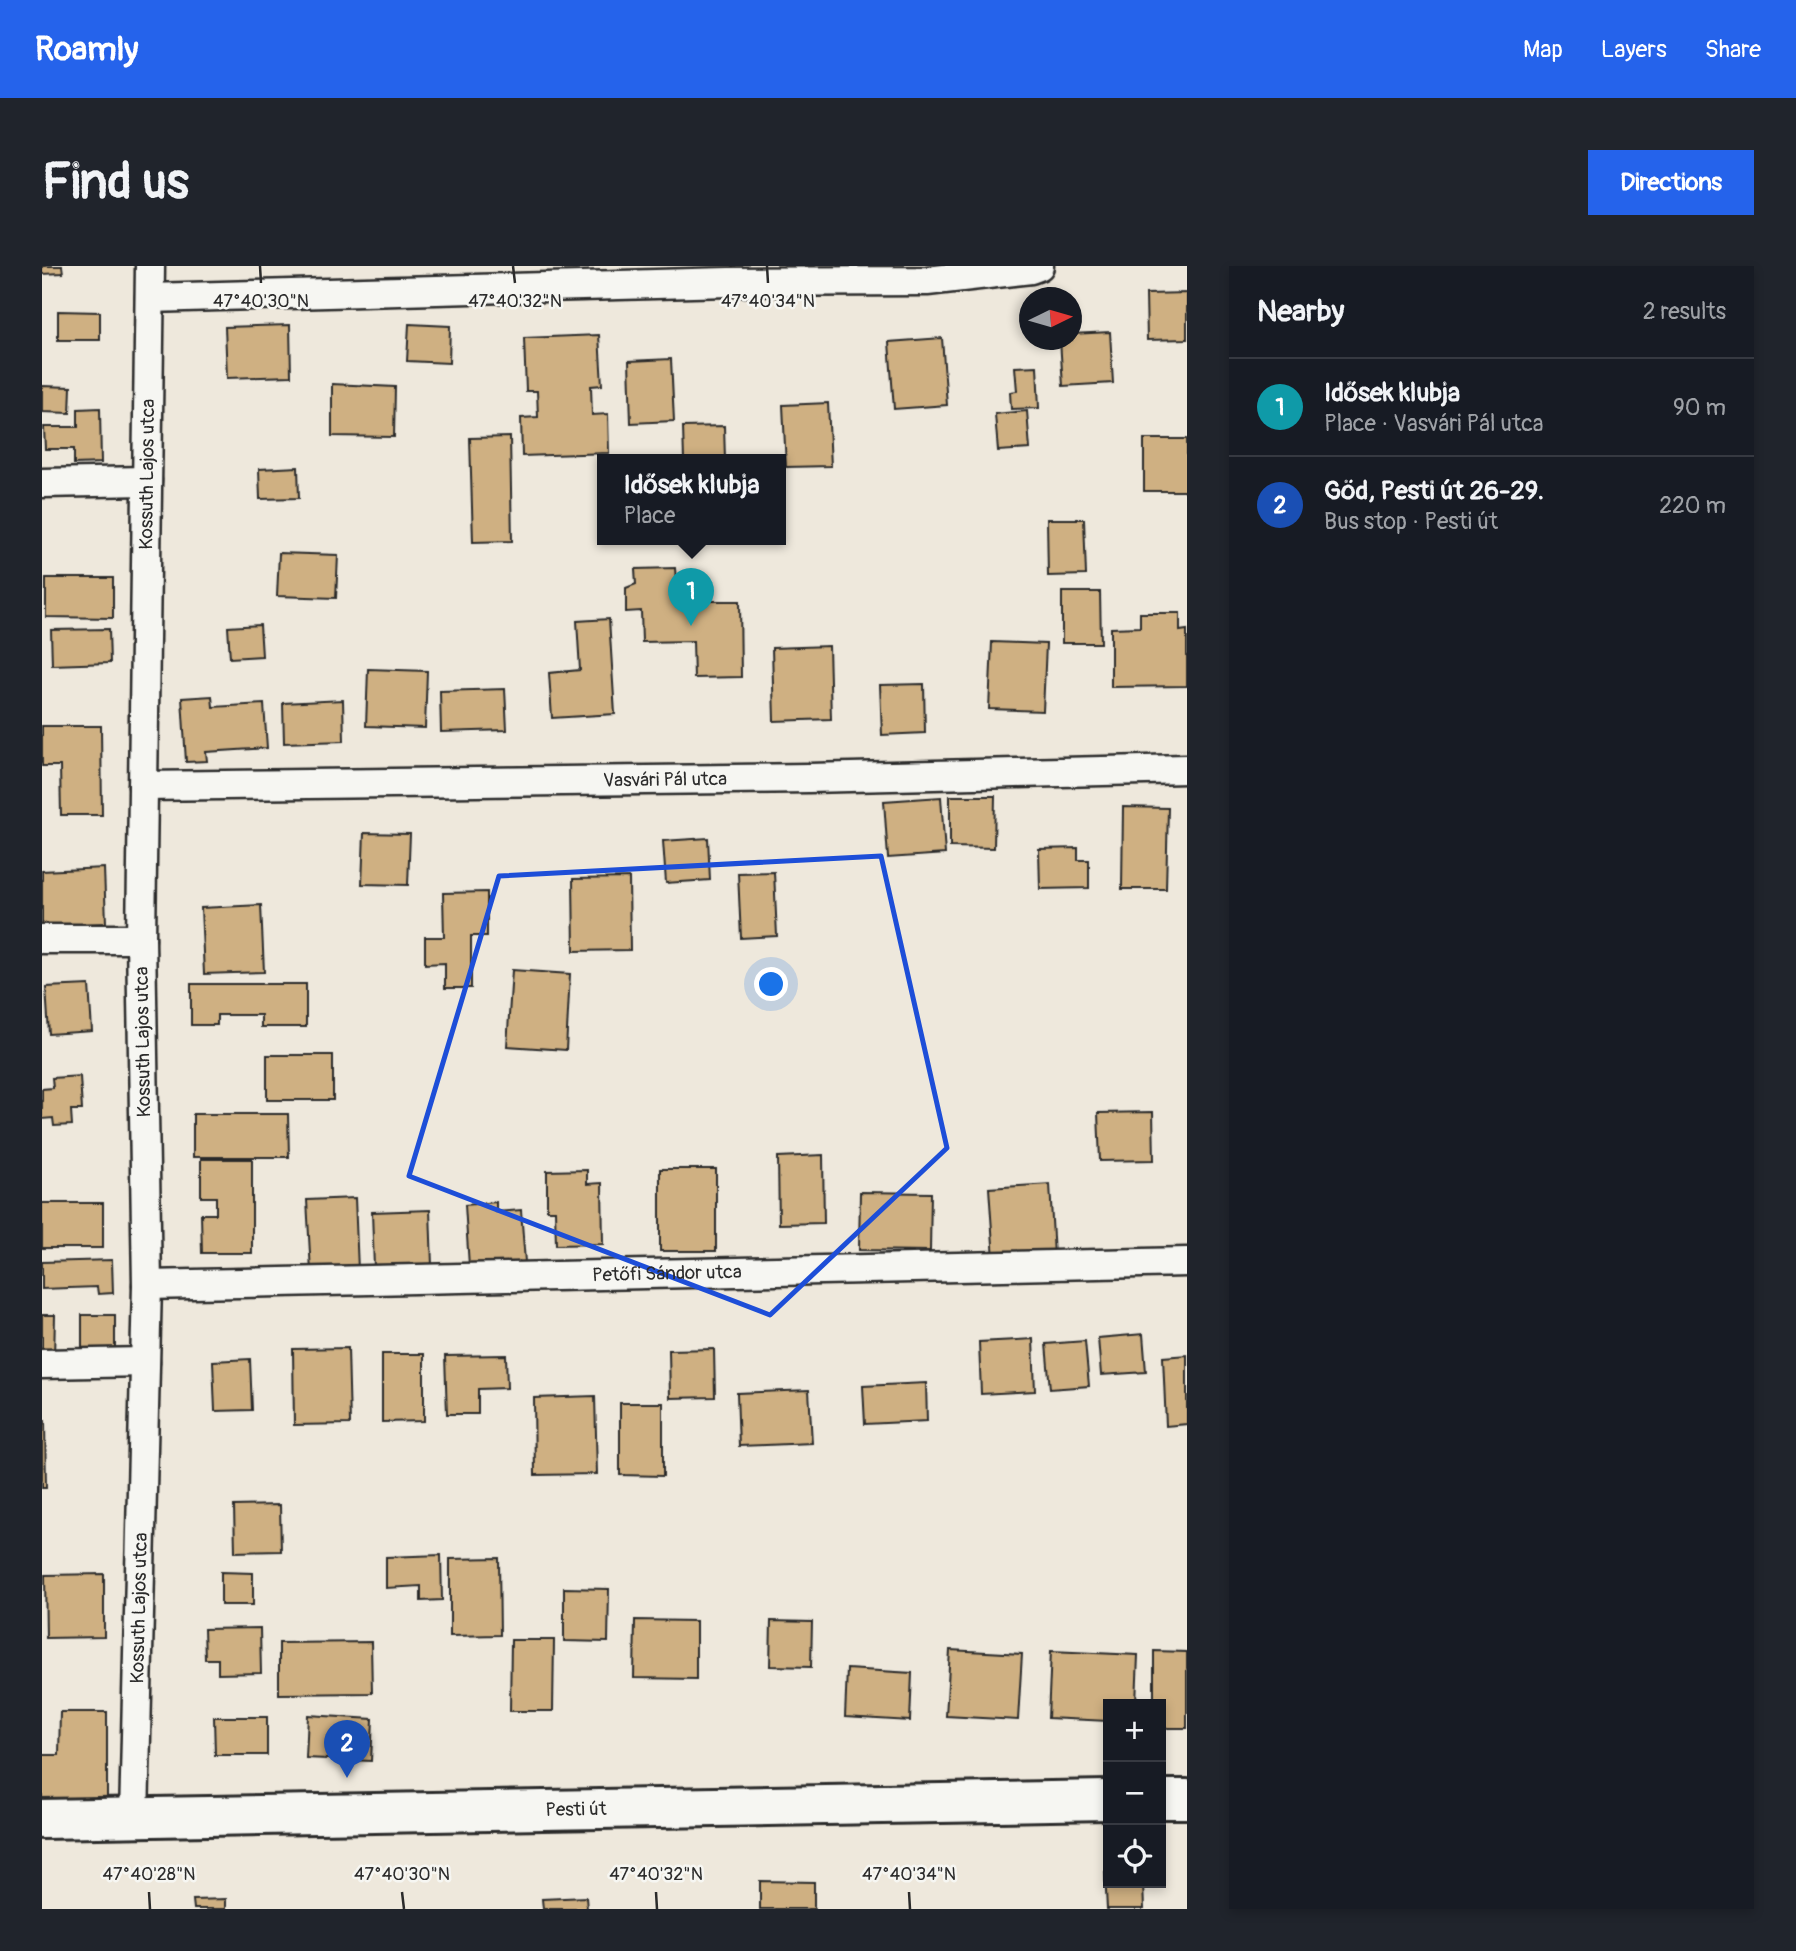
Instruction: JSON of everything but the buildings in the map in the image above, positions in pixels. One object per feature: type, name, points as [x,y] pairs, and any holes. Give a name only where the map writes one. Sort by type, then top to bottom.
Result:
[{"type":"main road","points":[[1166,1799],[1187,1799]]},
{"type":"main road","name":"Pesti út","points":[[42,1819],[1103,1800]]},
{"type":"street","name":"Kossuth Lajos utca","points":[[134,1818],[146,1285],[141,939],[150,266]]},
{"type":"street","points":[[150,298],[729,282],[927,282],[1039,266]]},
{"type":"street","points":[[42,483],[147,481]]},
{"type":"street","name":"Vasvári Pál utca","points":[[143,786],[809,778],[1187,769]]},
{"type":"street","points":[[42,939],[141,939]]},
{"type":"street","name":"Petőfi Sándor utca","points":[[146,1285],[1187,1262]]},
{"type":"street","points":[[42,1364],[145,1362]]},
{"type":"highlighted area","points":[[881,856],[947,1148],[770,1315],[409,1176],[499,876]]},
{"type":"place","name":"Idősek klubja","points":[[691,626]]},
{"type":"place","name":"Göd, Pesti út 26-29.","points":[[347,1778]]}]
